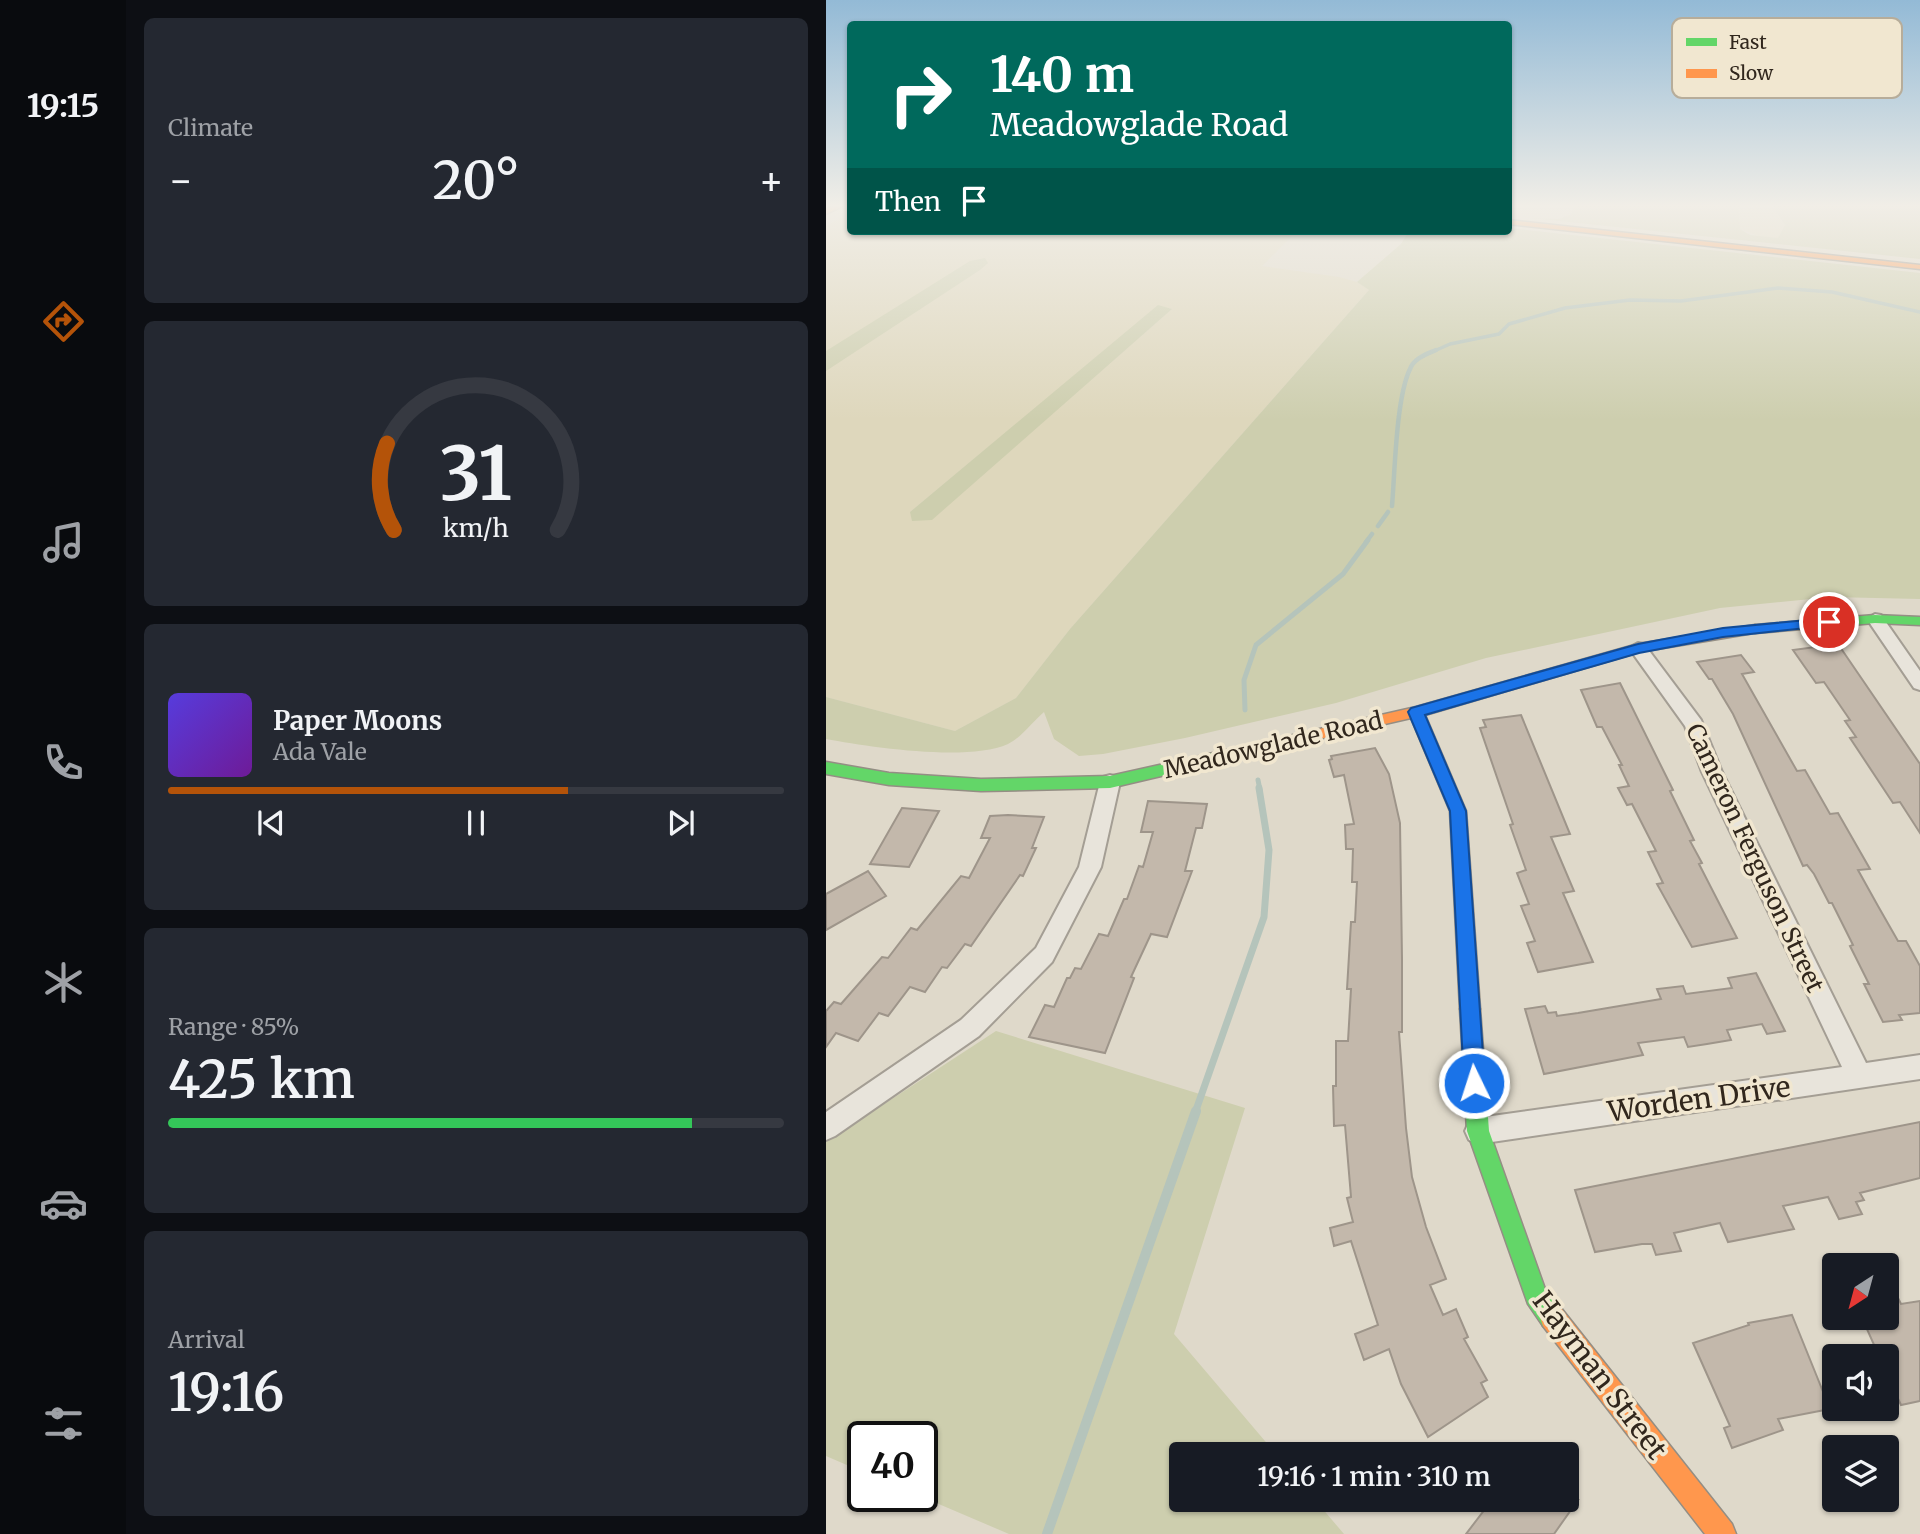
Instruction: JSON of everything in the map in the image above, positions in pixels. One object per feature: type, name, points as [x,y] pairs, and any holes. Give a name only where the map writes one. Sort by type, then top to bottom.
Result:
[{"type":"street","name":"Meadowglade Road","points":[[826,768],[889,779],[981,785],[1110,782],[1416,712],[1638,648],[1723,633],[1875,619],[1920,621]]},
{"type":"street","points":[[1875,619],[1920,684]]},
{"type":"street","name":"Cameron Ferguson Street","points":[[1638,648],[1694,724],[1712,772],[1858,1076]]},
{"type":"street","name":"Hayman Street","points":[[1416,712],[1458,811],[1478,1131],[1535,1296],[1722,1534]]},
{"type":"street","points":[[826,1127],[970,1028],[1044,955],[1090,867],[1110,782]]},
{"type":"street","name":"Worden Drive","points":[[1478,1131],[1920,1067]]},
{"type":"shaded area","points":[[826,278],[1341,278],[1357,282],[1369,290],[1070,629],[1016,698],[955,731],[826,697]],"holes":[[[1158,306],[1172,309],[948,505],[910,512]]]},
{"type":"green space","points":[[943,278],[968,278],[826,371],[826,351]]},
{"type":"green space","points":[[1362,278],[1920,278],[1920,599],[1831,597],[1720,608],[1486,658],[1336,703],[1103,754],[1079,756],[1054,739],[1044,712],[1008,744],[969,752],[918,751],[826,739],[826,697],[955,731],[1016,698],[1070,629],[1369,290],[1357,282]]},
{"type":"green space","points":[[1158,305],[1172,309],[932,520],[912,521],[910,512]]},
{"type":"green space","points":[[996,1031],[1245,1108],[1174,1334],[1266,1442],[1169,1442],[1169,1512],[1325,1512],[1344,1534],[1009,1534],[938,1504],[938,1421],[847,1421],[847,1465],[826,1456],[826,1142]]},
{"type":"building","points":[[1838,644],[1920,764],[1920,833],[1900,802],[1893,803],[1850,738],[1856,737],[1845,721],[1850,720],[1824,682],[1816,683],[1793,650]]},
{"type":"building","points":[[1741,655],[1754,672],[1742,674],[1797,771],[1805,770],[1830,814],[1838,813],[1870,869],[1858,870],[1898,941],[1906,941],[1920,966],[1920,1013],[1899,1015],[1902,1020],[1883,1022],[1864,984],[1869,984],[1850,946],[1853,945],[1832,903],[1829,903],[1807,865],[1803,866],[1733,714],[1712,679],[1709,679],[1697,662]]},
{"type":"building","points":[[1620,683],[1673,790],[1670,791],[1694,840],[1690,841],[1702,863],[1699,864],[1737,938],[1692,947],[1657,884],[1663,883],[1648,852],[1656,851],[1632,804],[1627,805],[1618,788],[1629,786],[1619,765],[1622,765],[1602,727],[1597,727],[1581,690]]},
{"type":"building","points":[[1521,715],[1570,834],[1551,837],[1574,891],[1563,893],[1593,962],[1538,972],[1527,943],[1535,941],[1521,906],[1529,904],[1517,873],[1526,870],[1480,728],[1486,727],[1483,720]]},
{"type":"building","points":[[1375,748],[1389,774],[1400,823],[1402,1032],[1399,1032],[1406,1128],[1412,1177],[1426,1227],[1446,1279],[1430,1285],[1443,1315],[1456,1309],[1468,1337],[1464,1339],[1487,1380],[1481,1383],[1488,1397],[1428,1437],[1401,1384],[1389,1349],[1364,1360],[1355,1334],[1378,1325],[1351,1241],[1334,1246],[1330,1228],[1353,1222],[1347,1198],[1351,1197],[1345,1125],[1334,1126],[1333,1086],[1336,1086],[1336,1041],[1348,1041],[1351,989],[1347,989],[1351,922],[1355,922],[1357,882],[1352,882],[1353,849],[1346,849],[1345,825],[1354,824],[1344,775],[1334,777],[1329,760],[1332,759],[1331,756]]},
{"type":"building","points":[[1148,801],[1207,804],[1202,828],[1196,828],[1185,871],[1192,871],[1167,937],[1151,934],[1131,977],[1134,978],[1105,1053],[1029,1037],[1045,1005],[1054,1007],[1067,978],[1070,978],[1075,968],[1081,969],[1099,934],[1108,936],[1124,899],[1127,899],[1139,866],[1143,867],[1153,832],[1141,832]]},
{"type":"building","points":[[902,808],[939,811],[909,867],[870,864]]},
{"type":"building","points":[[990,816],[1044,817],[1032,848],[1036,848],[1023,876],[1020,875],[971,946],[965,944],[947,968],[942,967],[925,992],[910,987],[888,1016],[879,1013],[858,1041],[836,1033],[826,1047],[826,1011],[834,1002],[841,1004],[882,957],[888,958],[911,928],[917,930],[961,876],[969,878],[990,838],[981,838]]},
{"type":"building","points":[[868,871],[886,896],[826,930],[826,894]]},
{"type":"building","points":[[1756,973],[1785,1031],[1767,1034],[1762,1024],[1727,1030],[1731,1040],[1688,1047],[1684,1037],[1638,1043],[1643,1055],[1544,1074],[1525,1009],[1545,1006],[1548,1013],[1556,1012],[1557,1016],[1578,1013],[1661,999],[1657,989],[1683,986],[1686,994],[1732,988],[1728,978]]},
{"type":"building","points":[[1920,1122],[1920,1178],[1860,1193],[1864,1200],[1856,1202],[1862,1214],[1839,1219],[1828,1197],[1783,1206],[1794,1229],[1764,1235],[1728,1242],[1720,1223],[1674,1233],[1681,1251],[1656,1255],[1652,1244],[1642,1244],[1595,1252],[1575,1190]]},
{"type":"building","points":[[1899,1300],[1901,1304],[1920,1301],[1920,1401],[1901,1405],[1899,1401],[1899,1344],[1874,1344],[1867,1330],[1899,1330]]},
{"type":"building","points":[[1792,1315],[1822,1389],[1822,1411],[1778,1419],[1783,1430],[1732,1448],[1724,1428],[1730,1426],[1693,1343],[1749,1325],[1748,1323]]},
{"type":"building","points":[[1483,1512],[1570,1512],[1554,1534],[1466,1534]]},
{"type":"waterway","points":[[1432,352],[1450,344],[1499,334],[1509,324],[1565,308],[1630,300],[1681,301],[1778,288],[1832,292],[1920,312]]},
{"type":"waterway","points":[[1392,506],[1399,416],[1405,382],[1414,362],[1436,350]]},
{"type":"waterway","points":[[1378,526],[1388,512]]},
{"type":"waterway","points":[[1366,542],[1372,534]]},
{"type":"waterway","points":[[1245,710],[1244,680],[1256,645],[1343,574],[1368,540]]},
{"type":"waterway","points":[[1258,780],[1260,790]]},
{"type":"waterway","points":[[1195,1113],[1264,917],[1269,850],[1259,788]]},
{"type":"waterway","points":[[1047,1534],[1196,1111]]},
{"type":"traffic: fast","points":[[1755,629],[1875,619],[1920,621]]},
{"type":"traffic: fast","points":[[826,768],[889,779],[981,785],[1110,782],[1267,746]]},
{"type":"traffic: fast","points":[[1470,1009],[1478,1131],[1536,1296],[1552,1317]]},
{"type":"traffic: slow","points":[[1267,746],[1416,712],[1638,648],[1755,629]]},
{"type":"traffic: slow","points":[[1416,712],[1458,811],[1470,1009]]},
{"type":"traffic: slow","points":[[1552,1317],[1722,1534]]},
{"type":"route","points":[[1474,1083],[1458,811],[1416,712],[1638,648],[1723,633],[1829,622]]}]
